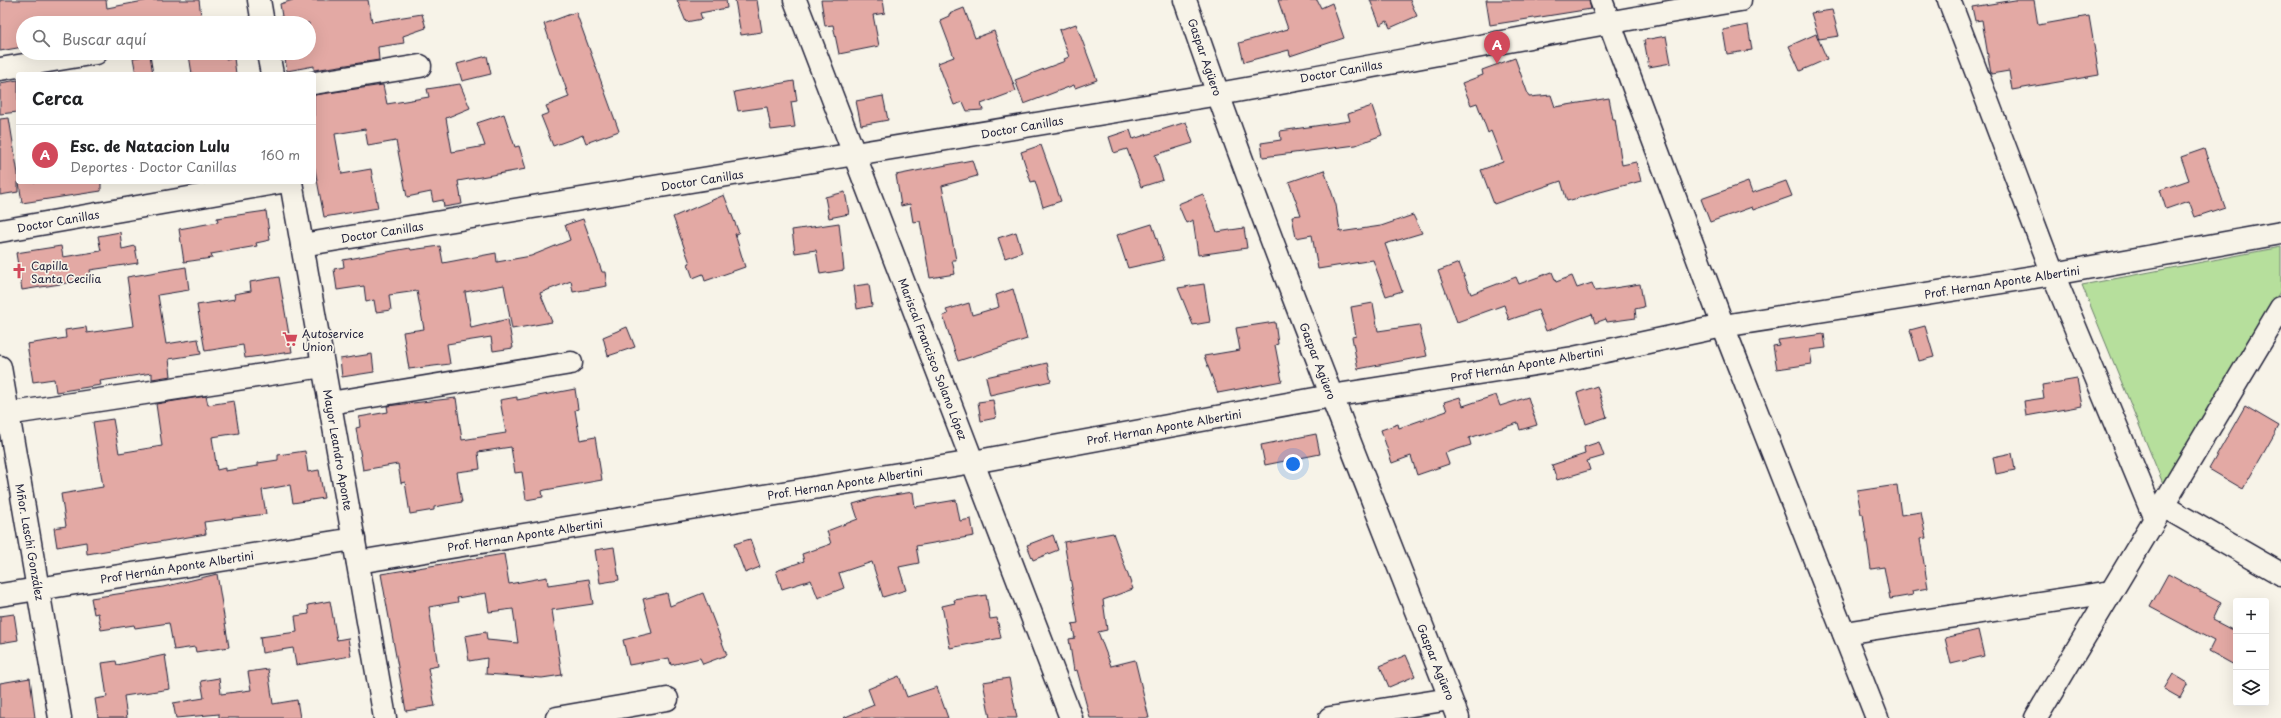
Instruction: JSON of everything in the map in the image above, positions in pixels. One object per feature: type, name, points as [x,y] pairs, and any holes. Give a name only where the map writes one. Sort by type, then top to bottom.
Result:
[{"type":"street","points":[[259,0],[262,16]]},
{"type":"street","name":"Mariscal Francisco Solano López","points":[[795,0],[1071,718]]},
{"type":"street","name":"Gaspar Agüero","points":[[1185,0],[1217,94],[1331,396],[1454,708]]},
{"type":"street","points":[[1602,0],[1723,326],[1877,718]]},
{"type":"street","name":"Doctor Canillas","points":[[302,244],[855,156],[1217,94],[1610,21],[1740,0]]},
{"type":"street","points":[[1949,0],[2053,274],[2159,512],[2281,574]]},
{"type":"street","points":[[0,69],[54,60]]},
{"type":"street","points":[[269,60],[272,72]]},
{"type":"street","points":[[316,83],[420,66]]},
{"type":"street","name":"Doctor Canillas","points":[[0,231],[270,184]]},
{"type":"street","name":"Mayor Leandro Aponte","points":[[291,184],[385,718]]},
{"type":"street","name":"Prof. Hernan Aponte Albertini","points":[[1723,326],[2053,274],[2281,233]]},
{"type":"street","points":[[2036,718],[2281,308]]},
{"type":"street","name":"Prof Hernán Aponte Albertini","points":[[1331,396],[1573,358],[1723,326]]},
{"type":"street","points":[[330,403],[571,363]]},
{"type":"street","name":"Mñor. Laschi González","points":[[0,366],[4,415],[38,589],[60,718]]},
{"type":"street","points":[[4,415],[323,366]]},
{"type":"street","name":"Prof. Hernan Aponte Albertini","points":[[358,562],[973,462],[1331,396]]},
{"type":"street","name":"Prof Hernán Aponte Albertini","points":[[0,595],[354,539]]},
{"type":"street","points":[[1844,632],[2112,592]]},
{"type":"street","points":[[557,718],[667,699]]},
{"type":"street","points":[[1330,718],[1454,708]]},
{"type":"green space","points":[[2281,247],[2281,290],[2164,486],[2082,285]]},
{"type":"building","points":[[0,0],[106,0],[107,8],[149,0],[199,0],[201,16],[16,16],[16,48],[0,51]]},
{"type":"building","points":[[293,0],[368,0],[372,22],[422,14],[426,28],[403,36],[404,43],[378,47],[379,60],[314,70],[314,66],[287,71],[285,60],[316,60],[316,16],[282,16],[280,4]]},
{"type":"building","points":[[677,0],[726,0],[727,8],[700,13],[702,19],[686,22]]},
{"type":"building","points":[[735,0],[757,0],[762,32],[741,35]]},
{"type":"building","points":[[821,0],[883,0],[885,13],[873,15],[879,46],[839,54],[833,25],[825,26]]},
{"type":"building","points":[[1278,0],[1317,0],[1321,8],[1332,3],[1344,38],[1290,56],[1289,50],[1244,62],[1239,43],[1288,29]]},
{"type":"building","points":[[1370,0],[1410,0],[1417,16],[1390,28],[1387,21],[1380,25]]},
{"type":"building","points":[[1486,0],[1589,0],[1591,9],[1490,25]]},
{"type":"building","points":[[2015,0],[2034,0],[2038,25],[2089,16],[2099,75],[2012,90],[2009,71],[1991,74],[1982,20],[1975,21],[1972,7]]},
{"type":"building","points":[[964,8],[975,38],[994,31],[1016,91],[981,104],[983,110],[967,111],[963,102],[954,105],[938,63],[954,57],[940,20],[949,16],[949,14]]},
{"type":"building","points":[[1832,10],[1839,36],[1819,39],[1811,13]]},
{"type":"building","points":[[576,12],[619,131],[586,143],[583,135],[553,146],[541,116],[549,113],[546,106],[569,97],[544,24]]},
{"type":"building","points":[[1076,24],[1097,80],[1075,88],[1074,85],[1024,104],[1015,80],[1065,61],[1064,59],[1069,57],[1059,30]]},
{"type":"building","points":[[1748,25],[1752,50],[1727,54],[1723,30]]},
{"type":"building","points":[[1816,34],[1827,59],[1800,71],[1789,46]]},
{"type":"building","points":[[1666,36],[1671,63],[1649,67],[1644,40]]},
{"type":"building","points":[[487,56],[491,74],[462,81],[457,64]]},
{"type":"building","points":[[1515,58],[1529,97],[1551,95],[1555,107],[1609,98],[1613,119],[1615,119],[1622,165],[1636,162],[1641,181],[1567,201],[1561,181],[1494,204],[1481,170],[1503,162],[1491,131],[1488,133],[1477,103],[1471,105],[1462,83],[1483,75],[1482,70]]},
{"type":"building","points":[[133,60],[151,60],[153,72],[136,72]]},
{"type":"building","points":[[190,60],[234,60],[236,72],[192,72]]},
{"type":"building","points":[[16,80],[16,112],[0,114],[0,83]]},
{"type":"building","points":[[794,81],[797,101],[791,102],[795,127],[771,130],[767,107],[738,111],[734,92]]},
{"type":"building","points":[[460,84],[470,108],[446,118],[452,152],[485,146],[477,123],[504,114],[515,147],[519,146],[526,169],[458,181],[462,204],[444,207],[443,200],[433,202],[431,192],[407,197],[396,141],[368,146],[365,129],[335,134],[342,174],[371,169],[378,208],[324,217],[316,175],[316,95],[383,85],[387,104],[429,97],[427,89]]},
{"type":"building","points":[[883,96],[888,120],[861,125],[856,101]]},
{"type":"building","points":[[1372,106],[1382,135],[1356,145],[1263,157],[1261,143],[1281,140],[1280,131],[1350,121],[1348,114]]},
{"type":"building","points":[[9,118],[16,162],[16,184],[18,184],[18,192],[0,195],[0,119]]},
{"type":"building","points":[[1186,122],[1193,143],[1155,155],[1163,180],[1141,187],[1127,149],[1114,153],[1109,137],[1130,130],[1133,139]]},
{"type":"building","points":[[1041,145],[1061,201],[1043,207],[1035,181],[1031,182],[1021,152]]},
{"type":"building","points":[[2204,149],[2225,207],[2195,217],[2189,201],[2166,209],[2160,190],[2189,180],[2181,157]]},
{"type":"building","points":[[972,160],[977,176],[942,186],[956,260],[952,260],[955,274],[930,278],[920,221],[913,222],[910,204],[901,206],[896,175]]},
{"type":"building","points":[[1324,170],[1336,205],[1340,232],[1381,226],[1413,215],[1422,233],[1385,244],[1402,291],[1386,296],[1373,260],[1318,269],[1312,235],[1296,238],[1292,216],[1301,215],[1289,182]]},
{"type":"building","points":[[1786,181],[1792,196],[1753,210],[1752,207],[1710,222],[1701,199],[1748,182],[1752,193]]},
{"type":"building","points":[[19,184],[101,184],[101,191],[22,203]]},
{"type":"building","points":[[845,192],[849,214],[829,218],[825,197]]},
{"type":"building","points":[[1203,194],[1217,232],[1244,228],[1247,248],[1198,255],[1193,220],[1186,223],[1178,204]]},
{"type":"building","points":[[724,195],[739,233],[735,234],[745,267],[705,281],[703,274],[693,278],[688,264],[690,263],[673,217]]},
{"type":"building","points":[[266,211],[270,240],[256,243],[257,246],[211,254],[212,258],[184,262],[179,229],[218,222],[217,218]]},
{"type":"building","points":[[583,219],[602,272],[605,272],[607,286],[573,292],[571,281],[540,293],[552,322],[512,329],[504,285],[465,292],[471,328],[508,319],[513,348],[493,351],[491,337],[447,344],[450,364],[409,369],[403,332],[424,329],[417,291],[389,295],[391,310],[376,312],[374,300],[366,302],[364,286],[337,290],[334,269],[344,267],[343,260],[410,248],[411,250],[440,246],[443,263],[496,253],[497,262],[531,256],[570,240],[565,225]]},
{"type":"building","points":[[839,223],[844,270],[820,274],[816,250],[795,253],[792,230]]},
{"type":"building","points":[[1152,224],[1164,260],[1128,268],[1117,235]]},
{"type":"building","points":[[120,232],[122,249],[135,246],[138,263],[90,270],[92,279],[22,290],[16,253],[61,246],[63,257],[101,251],[98,236]]},
{"type":"building","points":[[1016,232],[1022,252],[1005,258],[998,238]]},
{"type":"building","points":[[1459,263],[1471,294],[1516,277],[1519,284],[1552,272],[1556,282],[1572,276],[1577,288],[1592,283],[1595,291],[1640,284],[1644,307],[1635,309],[1636,318],[1607,322],[1606,319],[1595,323],[1592,314],[1546,331],[1538,310],[1509,320],[1504,305],[1457,322],[1438,271]]},
{"type":"building","points":[[186,267],[189,290],[158,295],[166,344],[198,339],[201,354],[169,359],[171,376],[152,379],[152,373],[100,381],[101,385],[56,392],[54,379],[33,382],[27,344],[66,338],[65,330],[86,327],[87,333],[134,326],[127,277]]},
{"type":"building","points":[[279,277],[292,352],[245,358],[243,345],[205,351],[197,305],[235,299],[234,294],[251,291],[250,282]]},
{"type":"building","points":[[869,284],[872,306],[857,309],[854,286]]},
{"type":"building","points":[[1204,284],[1210,322],[1193,325],[1178,288]]},
{"type":"building","points":[[1013,289],[1027,339],[958,361],[943,316],[948,314],[946,310],[969,303],[972,315],[999,307],[996,295]]},
{"type":"building","points":[[1373,303],[1378,331],[1419,325],[1427,356],[1358,369],[1352,337],[1356,336],[1351,307]]},
{"type":"building","points":[[1275,322],[1278,344],[1275,345],[1282,381],[1218,393],[1204,356],[1240,350],[1236,328]]},
{"type":"building","points":[[1925,326],[1934,357],[1919,361],[1910,330]]},
{"type":"building","points":[[627,327],[635,347],[608,356],[603,337]]},
{"type":"building","points":[[1824,334],[1826,348],[1810,350],[1812,364],[1777,369],[1773,346],[1779,345],[1778,340]]},
{"type":"building","points":[[372,354],[374,372],[342,377],[340,359]]},
{"type":"building","points":[[1047,363],[1051,381],[990,395],[986,377]]},
{"type":"building","points":[[2077,379],[2082,406],[2026,416],[2024,401],[2044,398],[2042,385]]},
{"type":"building","points":[[1597,386],[1607,417],[1586,424],[1577,393]]},
{"type":"building","points":[[575,389],[578,409],[575,410],[580,440],[595,437],[602,480],[545,490],[542,491],[543,497],[526,500],[522,472],[515,473],[511,447],[478,452],[480,469],[457,472],[462,502],[434,507],[434,510],[410,514],[405,482],[401,483],[398,464],[363,470],[356,428],[360,427],[359,417],[388,412],[387,406],[456,398],[462,440],[506,433],[500,400],[517,397],[517,400]]},
{"type":"building","points":[[1496,395],[1500,406],[1528,397],[1537,425],[1520,430],[1518,423],[1469,438],[1471,445],[1445,453],[1449,464],[1417,475],[1411,456],[1392,463],[1381,430],[1398,424],[1399,428],[1447,411],[1444,402],[1460,397],[1463,406]]},
{"type":"building","points":[[206,396],[208,405],[234,401],[239,433],[212,437],[217,470],[225,468],[225,471],[258,466],[258,463],[278,460],[278,455],[305,451],[308,472],[319,470],[324,498],[293,503],[290,485],[262,490],[266,514],[204,522],[206,534],[87,554],[86,542],[57,547],[54,528],[66,526],[61,494],[103,487],[93,422],[113,419],[119,453],[162,446],[156,404]]},
{"type":"building","points":[[993,400],[996,418],[981,421],[978,402]]},
{"type":"building","points":[[2245,406],[2279,426],[2243,489],[2209,469]]},
{"type":"building","points":[[1316,434],[1320,454],[1265,465],[1261,445]]},
{"type":"building","points":[[1599,442],[1604,456],[1587,461],[1590,470],[1557,480],[1552,465],[1585,454],[1584,447]]},
{"type":"building","points":[[2012,453],[2015,470],[1996,474],[1993,457]]},
{"type":"building","points":[[1897,485],[1901,515],[1921,512],[1926,538],[1920,539],[1928,588],[1912,591],[1913,595],[1890,599],[1884,567],[1871,569],[1863,514],[1861,514],[1857,491]]},
{"type":"building","points":[[913,492],[915,507],[956,500],[960,521],[971,519],[974,536],[916,546],[919,563],[899,567],[906,590],[883,597],[872,562],[839,573],[844,588],[818,598],[811,580],[782,589],[776,571],[804,561],[802,554],[831,544],[827,531],[858,519],[853,504],[874,498]]},
{"type":"building","points":[[1113,533],[1133,589],[1103,600],[1107,630],[1098,632],[1111,666],[1135,660],[1149,718],[1090,718],[1077,670],[1074,671],[1069,639],[1075,638],[1072,624],[1078,623],[1064,542]]},
{"type":"building","points":[[1053,535],[1058,550],[1033,560],[1027,545]]},
{"type":"building","points":[[750,539],[760,567],[745,573],[734,544]]},
{"type":"building","points":[[614,547],[619,580],[600,583],[595,550]]},
{"type":"building","points":[[504,554],[509,584],[547,577],[548,585],[589,579],[593,604],[552,610],[562,675],[542,678],[486,674],[487,658],[469,661],[465,636],[486,632],[487,640],[518,643],[513,609],[489,612],[486,593],[457,598],[458,602],[429,607],[438,666],[428,668],[435,706],[406,711],[381,574]]},
{"type":"building","points":[[217,574],[229,647],[196,652],[195,647],[174,650],[169,623],[135,628],[134,625],[101,630],[98,613],[94,614],[91,598],[163,587]]},
{"type":"building","points":[[2168,574],[2221,603],[2213,620],[2233,630],[2233,664],[2209,651],[2214,641],[2150,607]]},
{"type":"building","points":[[667,593],[670,606],[703,593],[727,655],[703,664],[700,658],[671,665],[669,658],[629,665],[623,640],[652,633],[643,599]]},
{"type":"building","points":[[986,595],[990,619],[997,618],[1001,638],[950,648],[942,606],[955,603],[954,600]]},
{"type":"building","points":[[330,601],[337,640],[348,638],[351,656],[296,665],[293,648],[262,653],[260,637],[297,632],[295,616],[309,614],[308,605]]},
{"type":"building","points":[[14,614],[18,640],[0,643],[0,616]]},
{"type":"building","points":[[1978,630],[1984,656],[1951,664],[1945,638]]},
{"type":"building","points":[[165,655],[170,689],[124,696],[127,718],[98,718],[95,699],[107,697],[102,663],[116,661],[117,665]]},
{"type":"building","points":[[1406,655],[1415,676],[1389,687],[1380,666]]},
{"type":"building","points":[[268,669],[273,704],[297,700],[300,718],[219,718],[219,714],[176,718],[173,703],[204,698],[201,681],[219,678],[221,694],[251,690],[248,672]]},
{"type":"building","points":[[2173,674],[2188,683],[2180,698],[2164,689]]},
{"type":"building","points":[[899,676],[907,697],[937,687],[948,718],[843,718],[874,705],[868,689]]},
{"type":"building","points":[[30,678],[35,718],[0,718],[0,683]]},
{"type":"building","points":[[1009,678],[1017,718],[990,718],[983,682]]},
{"type":"place","name":"Esc. de Natacion Lulu","points":[[1497,64]]},
{"type":"place","name":"Capilla Santa Cecilia","points":[[19,271]]},
{"type":"place","name":"Autoservice Union","points":[[290,339]]}]
